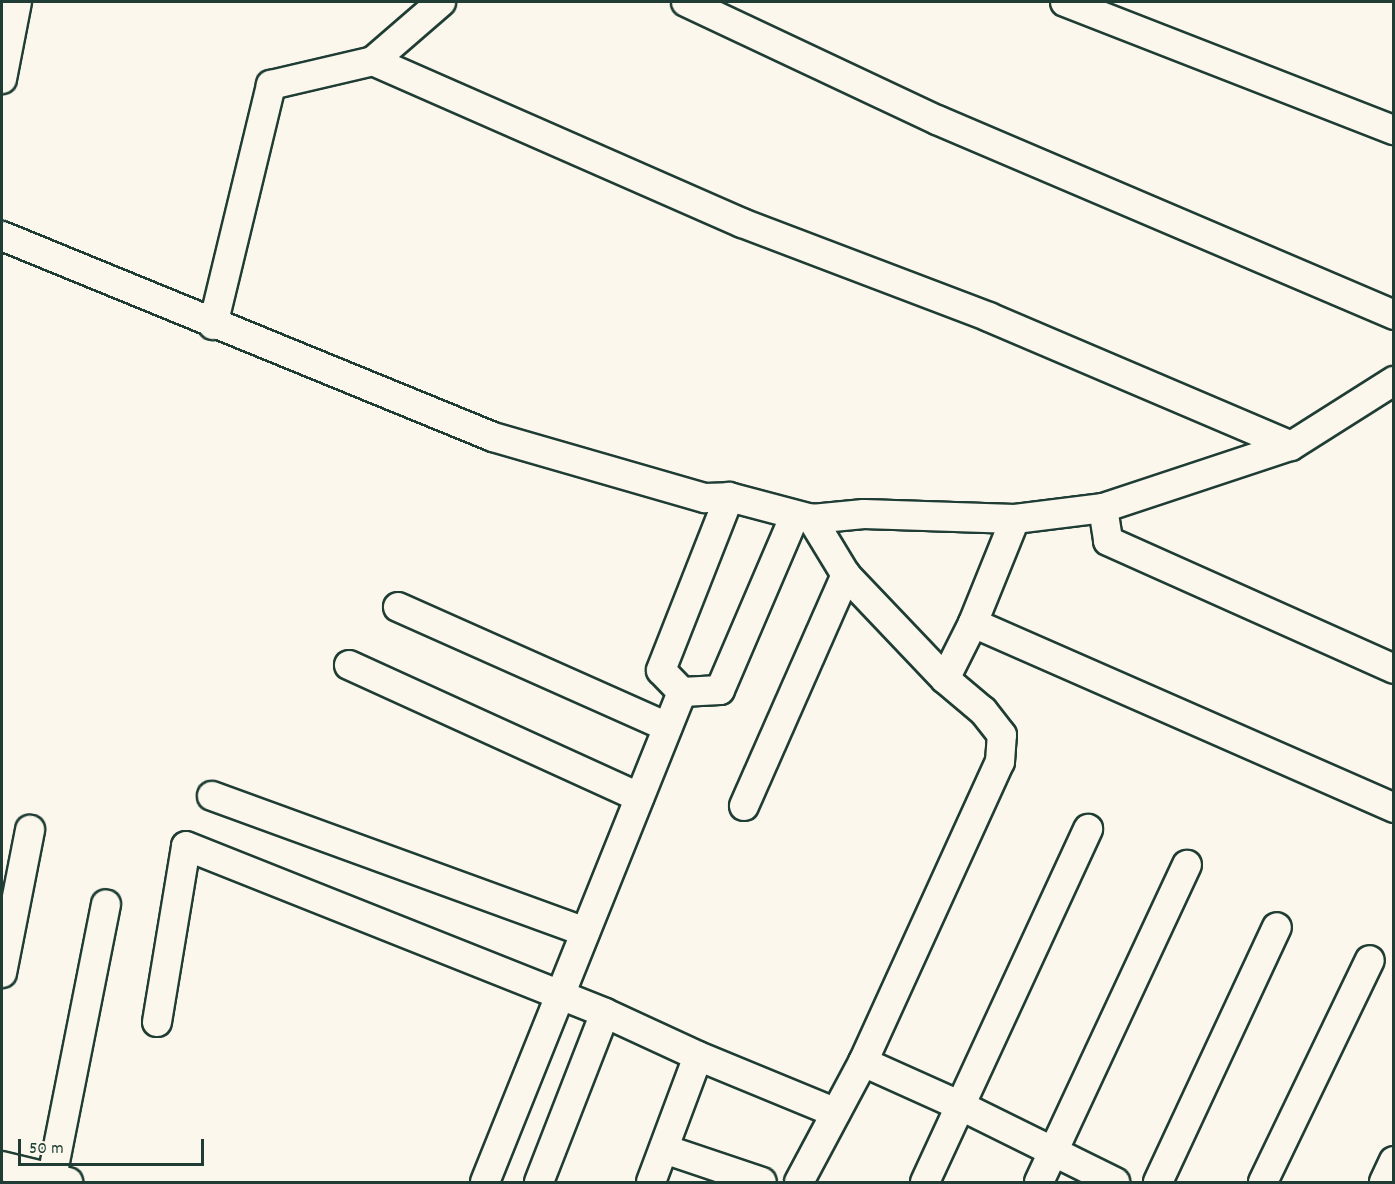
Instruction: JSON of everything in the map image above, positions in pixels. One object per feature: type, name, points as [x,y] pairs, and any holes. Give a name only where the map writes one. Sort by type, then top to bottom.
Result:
[{"type":"street","points":[[2,79],[17,2]]},
{"type":"street","points":[[213,325],[271,85],[373,61],[441,2]]},
{"type":"street","points":[[686,2],[938,120],[1394,315]]},
{"type":"street","points":[[1065,2],[1394,130]]},
{"type":"street","points":[[373,61],[742,223],[989,318],[1291,446]]},
{"type":"street","points":[[2,236],[213,325],[493,437],[705,498],[729,497],[803,518],[864,514],[1015,519],[1103,508],[1291,446],[1394,381]]},
{"type":"street","points":[[729,497],[661,670],[682,692],[720,690],[803,518]]},
{"type":"street","points":[[1103,508],[1108,542],[1394,669]]},
{"type":"street","points":[[799,1182],[863,1062],[1000,762],[1002,735],[983,711],[945,679],[846,575],[803,518]]},
{"type":"street","points":[[945,679],[973,623],[1015,519]]},
{"type":"street","points":[[744,806],[846,575]]},
{"type":"street","points":[[398,607],[668,727]]},
{"type":"street","points":[[973,623],[1394,808]]},
{"type":"street","points":[[349,665],[639,797]]},
{"type":"street","points":[[485,1182],[682,692]]},
{"type":"street","points":[[212,796],[585,932]]},
{"type":"street","points":[[925,1182],[1088,829]]},
{"type":"street","points":[[2,973],[30,831]]},
{"type":"street","points":[[157,1022],[186,846],[559,997],[605,1012],[698,1056],[836,1113]]},
{"type":"street","points":[[1039,1182],[1187,865]]},
{"type":"street","points":[[2,1166],[58,1181],[106,904]]},
{"type":"street","points":[[1158,1182],[1276,927]]},
{"type":"street","points":[[1263,1182],[1370,960]]},
{"type":"street","points":[[539,1182],[605,1012]]},
{"type":"street","points":[[651,1182],[698,1056]]},
{"type":"street","points":[[863,1062],[961,1106],[1114,1182]]},
{"type":"street","points":[[664,1149],[762,1182]]},
{"type":"street","points":[[1384,1182],[1394,1161]]}]
